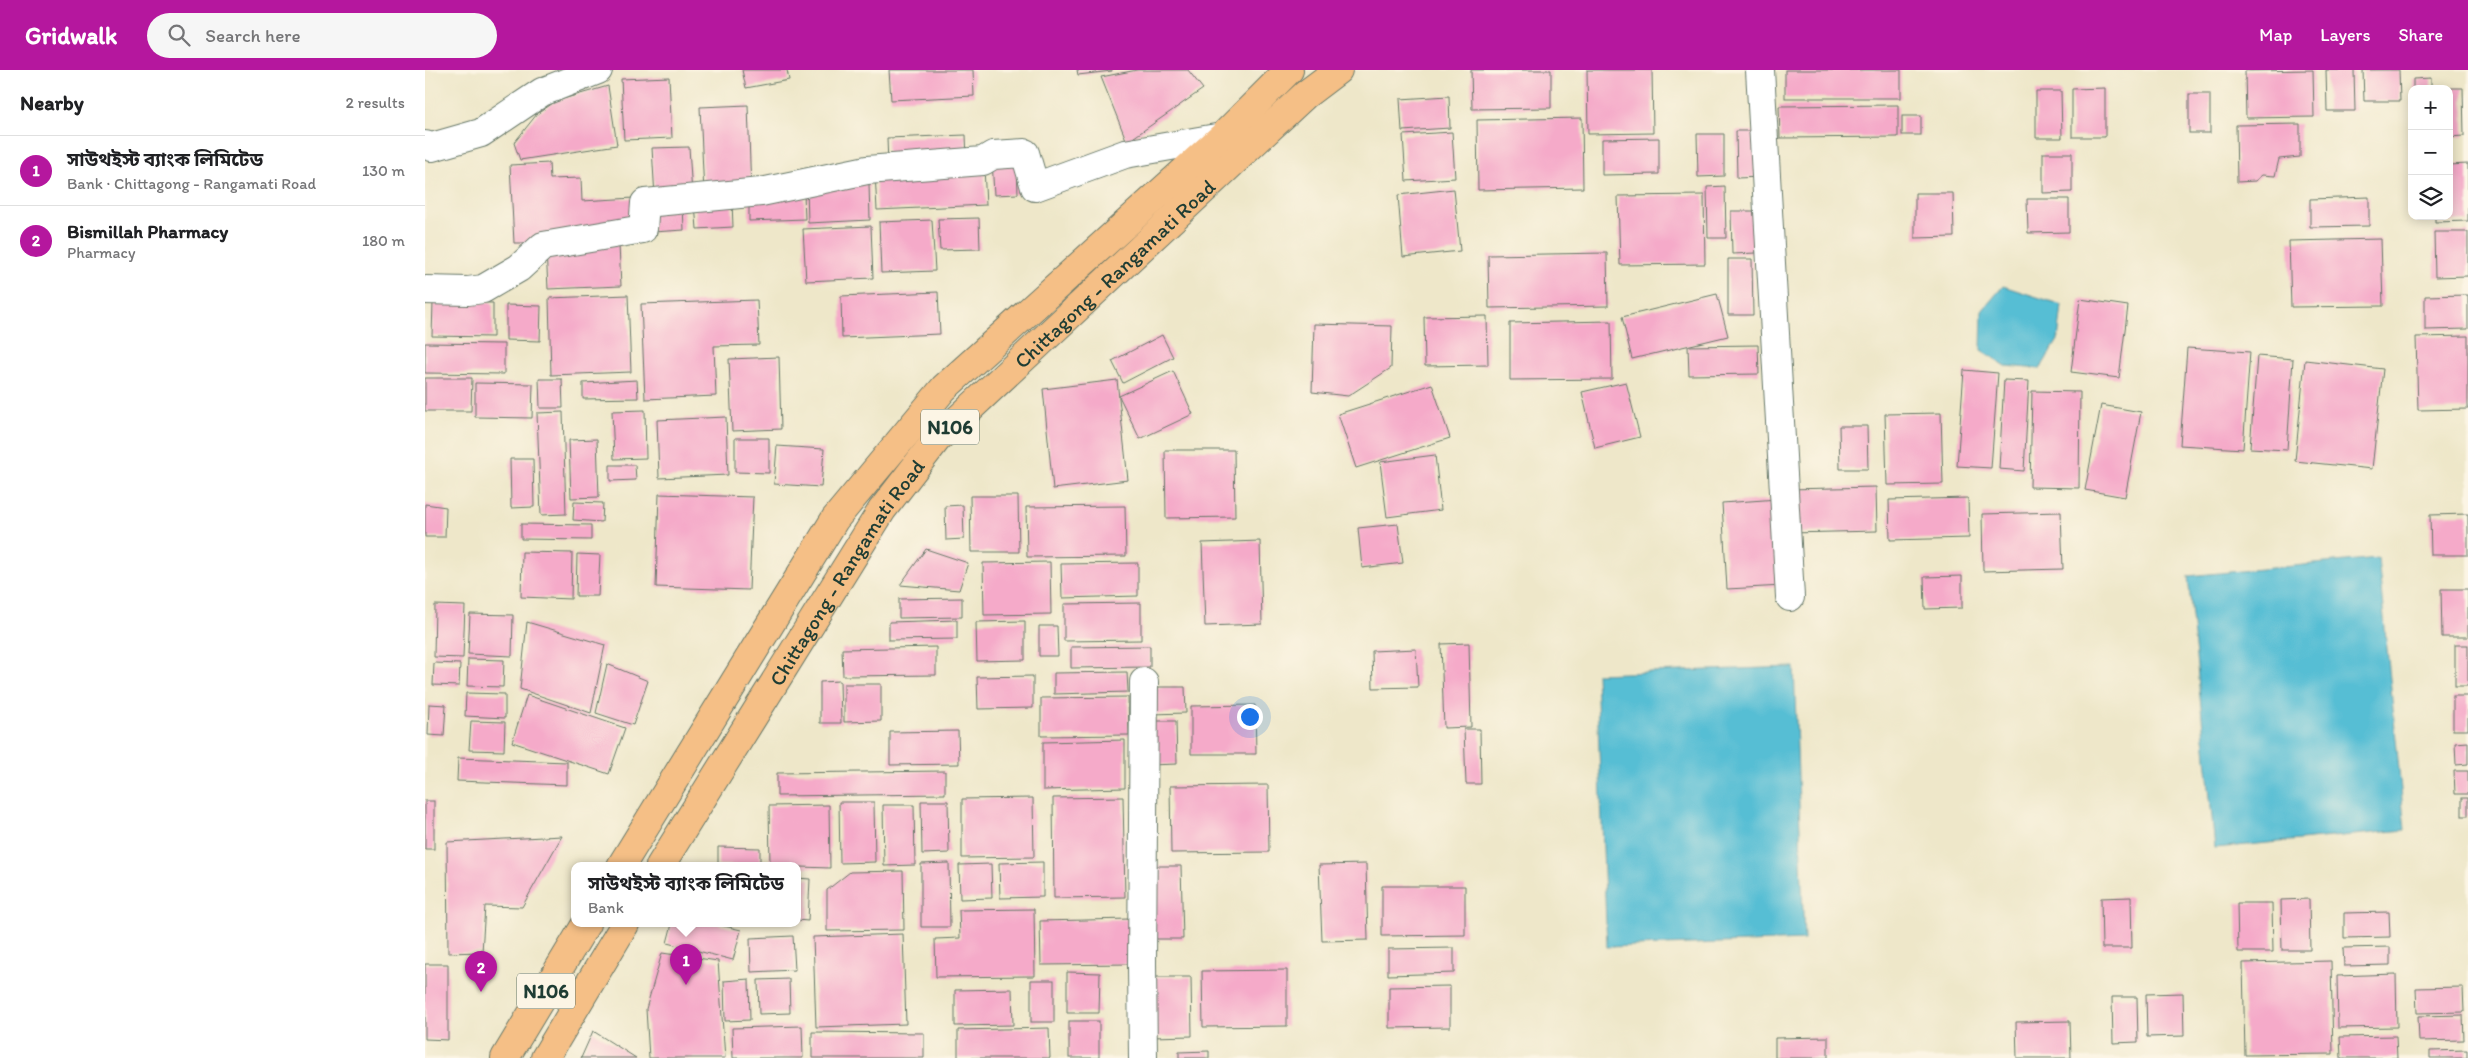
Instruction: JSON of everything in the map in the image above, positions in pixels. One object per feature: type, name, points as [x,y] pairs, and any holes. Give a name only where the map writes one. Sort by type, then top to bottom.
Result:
[{"type":"highway","name":"Chittagong - Rangamati Road","points":[[623,862],[835,519],[944,388],[1222,137],[1289,70]]},
{"type":"highway","name":"Chittagong - Rangamati Road","points":[[662,862],[882,510],[937,439],[1305,95],[1338,70]]},
{"type":"highway","name":"N106","points":[[505,1058],[584,927]]},
{"type":"highway","name":"N106","points":[[545,1058],[623,927]]},
{"type":"street","points":[[425,145],[432,147],[481,133],[542,92],[598,70]]},
{"type":"street","points":[[1760,70],[1790,597]]},
{"type":"street","points":[[425,290],[468,291],[483,289],[519,268],[543,246],[643,229],[645,202],[761,192],[867,170],[983,161],[993,155],[1025,153],[1035,187],[1125,154],[1222,137]]},
{"type":"street","points":[[1143,1058],[1144,682]]},
{"type":"water","points":[[2003,286],[2062,305],[2058,340],[2040,369],[2006,366],[1981,350],[1982,311]]},
{"type":"water","points":[[2378,558],[2405,830],[2215,848],[2188,576]]},
{"type":"water","points":[[1794,667],[1804,940],[1607,947],[1596,674]]},
{"type":"building","points":[[742,70],[787,70],[789,80],[746,88]]},
{"type":"building","points":[[889,70],[973,70],[974,96],[891,100]]},
{"type":"building","points":[[1077,70],[1112,70],[1112,71],[1078,75]]},
{"type":"building","points":[[1137,70],[1188,70],[1203,89],[1127,142],[1101,77]]},
{"type":"building","points":[[1471,70],[1551,70],[1551,108],[1472,109]]},
{"type":"building","points":[[1587,70],[1652,70],[1653,133],[1588,134]]},
{"type":"building","points":[[1785,70],[1901,70],[1901,98],[1785,98]]},
{"type":"building","points":[[2313,70],[2314,117],[2246,118],[2245,71]]},
{"type":"building","points":[[2326,70],[2354,70],[2355,111],[2327,111]]},
{"type":"building","points":[[2363,70],[2399,70],[2400,101],[2364,101]]},
{"type":"building","points":[[669,77],[672,138],[624,140],[621,79]]},
{"type":"building","points":[[2431,78],[2431,85],[2413,85],[2413,79]]},
{"type":"building","points":[[608,86],[617,145],[520,160],[514,143],[537,114],[556,101]]},
{"type":"building","points":[[2105,88],[2105,137],[2072,137],[2072,89]]},
{"type":"building","points":[[2453,88],[2463,88],[2464,136],[2453,137]]},
{"type":"building","points":[[2036,91],[2061,91],[2062,138],[2036,138]]},
{"type":"building","points":[[2189,94],[2210,94],[2210,133],[2189,133]]},
{"type":"building","points":[[1449,96],[1450,128],[1402,131],[1400,99]]},
{"type":"building","points":[[748,105],[751,192],[704,194],[700,107]]},
{"type":"building","points":[[1898,105],[1898,137],[1780,138],[1779,106]]},
{"type":"building","points":[[1902,116],[1921,116],[1921,135],[1902,135]]},
{"type":"building","points":[[1582,118],[1583,188],[1478,190],[1477,120]]},
{"type":"building","points":[[2300,124],[2300,157],[2279,159],[2275,176],[2262,175],[2255,181],[2237,182],[2236,125]]},
{"type":"building","points":[[1736,131],[1760,131],[1761,177],[1737,178]]},
{"type":"building","points":[[1452,132],[1455,178],[1406,181],[1403,135]]},
{"type":"building","points":[[1697,134],[1724,134],[1724,176],[1698,177]]},
{"type":"building","points":[[966,135],[967,160],[888,164],[887,138]]},
{"type":"building","points":[[1659,138],[1659,174],[1602,175],[1602,139]]},
{"type":"building","points":[[689,147],[692,195],[655,197],[652,148]]},
{"type":"building","points":[[2043,153],[2072,153],[2072,192],[2043,193]]},
{"type":"building","points":[[1017,158],[1018,194],[994,195],[992,159]]},
{"type":"building","points":[[549,163],[550,179],[581,178],[582,201],[634,198],[636,223],[532,243],[514,243],[510,165]]},
{"type":"building","points":[[2468,164],[2468,221],[2435,222],[2435,220],[2453,220],[2453,165]]},
{"type":"building","points":[[984,168],[986,205],[877,210],[875,173]]},
{"type":"building","points":[[869,184],[870,220],[808,223],[807,187]]},
{"type":"building","points":[[1725,186],[1726,238],[1708,238],[1707,187]]},
{"type":"building","points":[[1454,189],[1460,251],[1403,257],[1398,195]]},
{"type":"building","points":[[804,193],[805,219],[749,221],[749,196]]},
{"type":"building","points":[[1915,193],[1953,193],[1954,237],[1915,238]]},
{"type":"building","points":[[1704,195],[1705,264],[1620,265],[1618,196]]},
{"type":"building","points":[[2369,197],[2369,226],[2310,227],[2310,199]]},
{"type":"building","points":[[2027,199],[2069,199],[2069,232],[2028,233]]},
{"type":"building","points":[[732,202],[733,227],[697,229],[695,204]]},
{"type":"building","points":[[683,204],[684,230],[653,232],[652,205]]},
{"type":"building","points":[[1731,211],[1755,211],[1756,253],[1732,254]]},
{"type":"building","points":[[979,218],[980,249],[940,250],[938,219]]},
{"type":"building","points":[[932,220],[935,271],[881,273],[879,222]]},
{"type":"building","points":[[871,226],[873,278],[806,281],[803,229]]},
{"type":"building","points":[[2434,232],[2468,232],[2468,276],[2435,277]]},
{"type":"building","points":[[2381,239],[2383,306],[2291,307],[2289,241]]},
{"type":"building","points":[[619,245],[621,286],[548,289],[546,249]]},
{"type":"building","points":[[1607,253],[1608,306],[1489,308],[1488,255]]},
{"type":"building","points":[[1728,259],[1752,259],[1753,315],[1728,315]]},
{"type":"building","points":[[938,292],[940,334],[842,338],[841,296]]},
{"type":"building","points":[[1717,294],[1728,336],[1632,359],[1622,317]]},
{"type":"building","points":[[628,295],[631,372],[551,375],[549,298]]},
{"type":"building","points":[[2468,295],[2468,329],[2425,330],[2425,296]]},
{"type":"building","points":[[2080,299],[2128,306],[2119,378],[2071,372]]},
{"type":"building","points":[[757,300],[759,345],[714,346],[716,396],[645,399],[641,304]]},
{"type":"building","points":[[433,302],[493,303],[493,337],[432,336]]},
{"type":"building","points":[[506,305],[541,306],[540,341],[506,340]]},
{"type":"building","points":[[1487,316],[1488,365],[1425,366],[1424,317]]},
{"type":"building","points":[[1611,321],[1612,379],[1510,380],[1510,323]]},
{"type":"building","points":[[1314,324],[1392,326],[1391,368],[1348,396],[1312,392]]},
{"type":"building","points":[[1162,335],[1173,357],[1123,383],[1112,361]]},
{"type":"building","points":[[2468,336],[2468,409],[2418,410],[2416,337]]},
{"type":"building","points":[[425,343],[504,344],[504,374],[425,373]]},
{"type":"building","points":[[1758,345],[1759,374],[1689,375],[1688,346]]},
{"type":"building","points":[[2187,348],[2250,352],[2243,449],[2180,445]]},
{"type":"building","points":[[2257,356],[2293,359],[2287,450],[2250,448]]},
{"type":"building","points":[[779,357],[781,429],[732,431],[729,359]]},
{"type":"building","points":[[2305,360],[2383,369],[2372,469],[2295,461]]},
{"type":"building","points":[[1964,370],[1998,373],[1991,468],[1957,466]]},
{"type":"building","points":[[1173,371],[1193,414],[1140,439],[1119,396]]},
{"type":"building","points":[[425,378],[472,378],[471,411],[425,411]]},
{"type":"building","points":[[539,379],[562,379],[563,408],[540,408]]},
{"type":"building","points":[[637,380],[638,398],[583,399],[583,383]]},
{"type":"building","points":[[1117,380],[1128,480],[1053,489],[1043,389]]},
{"type":"building","points":[[2004,380],[2029,381],[2024,471],[1999,469]]},
{"type":"building","points":[[1626,382],[1640,437],[1595,448],[1582,392]]},
{"type":"building","points":[[475,383],[533,384],[532,418],[475,417]]},
{"type":"building","points":[[1432,384],[1450,438],[1356,468],[1338,414]]},
{"type":"building","points":[[2032,391],[2080,392],[2079,488],[2030,487]]},
{"type":"building","points":[[2101,405],[2141,412],[2125,497],[2085,490]]},
{"type":"building","points":[[645,410],[646,458],[614,459],[612,411]]},
{"type":"building","points":[[563,412],[566,514],[541,515],[537,413]]},
{"type":"building","points":[[1941,413],[1943,484],[1887,485],[1885,414]]},
{"type":"building","points":[[726,417],[728,475],[659,478],[657,420]]},
{"type":"building","points":[[1839,426],[1867,426],[1868,469],[1840,469]]},
{"type":"building","points":[[735,438],[769,438],[769,473],[735,472]]},
{"type":"building","points":[[597,439],[599,497],[571,498],[569,440]]},
{"type":"building","points":[[777,446],[824,449],[821,487],[774,484]]},
{"type":"building","points":[[1165,450],[1234,450],[1235,517],[1166,518]]},
{"type":"building","points":[[1435,455],[1441,510],[1387,517],[1380,462]]},
{"type":"building","points":[[510,459],[533,459],[534,507],[511,508]]},
{"type":"building","points":[[610,465],[635,465],[636,480],[610,481]]},
{"type":"building","points":[[1876,487],[1877,531],[1790,533],[1789,489]]},
{"type":"building","points":[[659,494],[753,497],[749,590],[656,587]]},
{"type":"building","points":[[970,496],[1018,496],[1019,552],[971,552]]},
{"type":"building","points":[[1968,498],[1969,538],[1890,540],[1889,500]]},
{"type":"building","points":[[1778,499],[1783,586],[1727,589],[1722,503]]},
{"type":"building","points":[[574,502],[603,503],[602,522],[573,520]]},
{"type":"building","points":[[425,504],[446,507],[445,537],[425,537]]},
{"type":"building","points":[[963,505],[964,539],[946,540],[945,506]]},
{"type":"building","points":[[1125,506],[1126,556],[1027,557],[1026,507]]},
{"type":"building","points":[[2061,512],[2063,569],[1983,571],[1982,514]]},
{"type":"building","points":[[2468,514],[2468,555],[2431,555],[2430,515]]},
{"type":"building","points":[[521,524],[591,525],[591,540],[521,539]]},
{"type":"building","points":[[1398,524],[1403,563],[1362,568],[1358,528]]},
{"type":"building","points":[[1260,541],[1262,624],[1205,626],[1202,543]]},
{"type":"building","points":[[926,549],[968,563],[959,590],[900,585]]},
{"type":"building","points":[[522,552],[572,553],[571,599],[521,597]]},
{"type":"building","points":[[577,554],[600,555],[598,596],[576,596]]},
{"type":"building","points":[[1050,562],[1051,614],[984,615],[983,563]]},
{"type":"building","points":[[1138,563],[1138,596],[1062,598],[1061,564]]},
{"type":"building","points":[[1962,576],[1962,608],[1925,609],[1924,577]]},
{"type":"building","points":[[2441,589],[2468,589],[2468,637],[2442,637]]},
{"type":"building","points":[[962,598],[962,617],[899,618],[899,599]]},
{"type":"building","points":[[1141,603],[1141,640],[1064,641],[1064,604]]},
{"type":"building","points":[[435,605],[465,606],[463,658],[434,657]]},
{"type":"building","points":[[470,614],[513,615],[512,656],[468,654]]},
{"type":"building","points":[[957,620],[957,639],[889,640],[889,622]]},
{"type":"building","points":[[1025,621],[1025,660],[977,661],[976,622]]},
{"type":"building","points":[[527,622],[605,645],[591,713],[520,689]]},
{"type":"building","points":[[1039,626],[1057,626],[1058,656],[1039,656]]},
{"type":"building","points":[[1469,643],[1471,727],[1444,728],[1441,644]]},
{"type":"building","points":[[2455,645],[2468,645],[2468,686],[2455,686]]},
{"type":"building","points":[[1150,646],[1150,667],[1071,668],[1071,647]]},
{"type":"building","points":[[936,647],[936,675],[843,676],[842,649]]},
{"type":"building","points":[[1416,649],[1418,687],[1373,688],[1372,651]]},
{"type":"building","points":[[468,659],[504,660],[503,687],[467,686]]},
{"type":"building","points":[[434,663],[460,664],[459,686],[433,685]]},
{"type":"building","points":[[607,664],[648,681],[633,725],[596,713]]},
{"type":"building","points":[[1127,672],[1128,692],[1054,694],[1054,673]]},
{"type":"building","points":[[1033,676],[1033,708],[978,709],[977,677]]},
{"type":"building","points":[[840,681],[841,723],[820,723],[820,682]]},
{"type":"building","points":[[844,684],[881,684],[881,721],[844,722]]},
{"type":"building","points":[[1151,687],[1185,687],[1186,713],[1152,714]]},
{"type":"building","points":[[466,693],[505,694],[505,718],[465,716]]},
{"type":"building","points":[[527,695],[625,728],[609,774],[512,742]]},
{"type":"building","points":[[2453,696],[2468,696],[2468,730],[2453,730]]},
{"type":"building","points":[[1128,697],[1129,735],[1041,736],[1041,698]]},
{"type":"building","points":[[429,704],[446,705],[444,736],[428,735]]},
{"type":"building","points":[[1255,705],[1256,754],[1191,754],[1191,706]]},
{"type":"building","points":[[471,721],[505,722],[504,751],[469,750]]},
{"type":"building","points":[[1148,721],[1176,721],[1177,764],[1149,765]]},
{"type":"building","points":[[1464,729],[1480,729],[1481,784],[1466,784]]},
{"type":"building","points":[[958,731],[959,764],[890,765],[890,732]]},
{"type":"building","points":[[1125,740],[1125,788],[1043,790],[1043,742]]},
{"type":"building","points":[[2468,742],[2468,764],[2456,765],[2455,743]]},
{"type":"building","points":[[458,758],[567,762],[567,785],[457,781]]},
{"type":"building","points":[[945,771],[945,794],[777,796],[777,773]]},
{"type":"building","points":[[2454,771],[2468,771],[2468,794],[2455,794]]},
{"type":"building","points":[[1268,785],[1269,852],[1171,853],[1170,786]]},
{"type":"building","points":[[1123,797],[1125,897],[1054,898],[1053,798]]},
{"type":"building","points":[[1033,798],[1034,857],[962,858],[962,799]]},
{"type":"building","points":[[2462,798],[2468,798],[2468,816],[2462,816]]},
{"type":"building","points":[[425,801],[434,801],[434,849],[425,849]]},
{"type":"building","points":[[921,801],[948,801],[949,853],[922,854]]},
{"type":"building","points":[[839,802],[874,802],[875,862],[840,863]]},
{"type":"building","points":[[829,805],[830,868],[801,867],[801,862],[770,862],[769,806]]},
{"type":"building","points":[[883,805],[914,805],[915,865],[884,866]]},
{"type":"building","points":[[562,836],[522,907],[485,906],[482,952],[448,953],[447,842]]},
{"type":"building","points":[[718,847],[760,848],[760,862],[718,862]]},
{"type":"building","points":[[1043,862],[1043,897],[1000,898],[999,863]]},
{"type":"building","points":[[949,863],[950,927],[921,927],[921,864]]},
{"type":"building","points":[[991,864],[992,898],[960,899],[959,865]]},
{"type":"building","points":[[1366,864],[1368,940],[1322,941],[1319,865]]},
{"type":"building","points":[[1150,866],[1181,866],[1183,939],[1151,939]]},
{"type":"building","points":[[903,871],[904,930],[827,931],[827,890],[850,872]]},
{"type":"building","points":[[801,878],[810,879],[808,921],[801,920]]},
{"type":"building","points":[[1382,886],[1465,886],[1465,935],[1382,936]]},
{"type":"building","points":[[2131,897],[2132,948],[2102,948],[2101,898]]},
{"type":"building","points":[[2309,899],[2310,950],[2282,950],[2281,900]]},
{"type":"building","points":[[2237,903],[2272,903],[2273,952],[2238,952]]},
{"type":"building","points":[[1034,909],[1035,976],[936,977],[935,939],[960,938],[959,910]]},
{"type":"building","points":[[2389,912],[2390,937],[2344,938],[2344,913]]},
{"type":"building","points":[[1130,919],[1131,964],[1041,965],[1040,921]]},
{"type":"building","points":[[671,927],[728,927],[741,930],[733,960],[667,943]]},
{"type":"building","points":[[903,934],[906,1024],[816,1027],[813,937]]},
{"type":"building","points":[[793,936],[795,970],[751,972],[750,938]]},
{"type":"building","points":[[2390,947],[2390,965],[2344,966],[2343,948]]},
{"type":"building","points":[[1454,948],[1454,973],[1388,975],[1388,949]]},
{"type":"building","points":[[662,953],[718,961],[725,1058],[649,1058],[646,1009]]},
{"type":"building","points":[[2331,961],[2333,1054],[2245,1055],[2243,963]]},
{"type":"building","points":[[425,964],[448,964],[448,1040],[425,1039]]},
{"type":"building","points":[[1287,970],[1287,1026],[1203,1027],[1202,971]]},
{"type":"building","points":[[1067,972],[1100,973],[1099,1013],[1067,1013]]},
{"type":"building","points":[[2396,974],[2397,1027],[2338,1028],[2337,976]]},
{"type":"building","points":[[1151,977],[1191,977],[1192,1036],[1152,1037]]},
{"type":"building","points":[[749,979],[750,1020],[725,1021],[724,981]]},
{"type":"building","points":[[789,979],[790,1013],[759,1014],[758,980]]},
{"type":"building","points":[[1031,980],[1054,980],[1054,1022],[1031,1022]]},
{"type":"building","points":[[1450,986],[1450,1027],[1389,1028],[1389,987]]},
{"type":"building","points":[[2463,987],[2464,1012],[2417,1013],[2416,988]]},
{"type":"building","points":[[1012,989],[1013,1025],[955,1026],[955,990]]},
{"type":"building","points":[[2183,993],[2184,1036],[2147,1037],[2146,994]]},
{"type":"building","points":[[2112,997],[2137,997],[2138,1042],[2113,1043]]},
{"type":"building","points":[[2463,1015],[2464,1040],[2419,1041],[2418,1016]]},
{"type":"building","points":[[1069,1021],[1099,1021],[1099,1058],[1069,1058]]},
{"type":"building","points":[[2070,1021],[2071,1058],[2017,1058],[2016,1022]]},
{"type":"building","points":[[802,1026],[803,1058],[733,1058],[732,1028]]},
{"type":"building","points":[[1049,1028],[1050,1058],[958,1058],[958,1030]]},
{"type":"building","points":[[593,1031],[636,1058],[581,1058]]},
{"type":"building","points":[[812,1032],[924,1033],[924,1058],[812,1058]]},
{"type":"building","points":[[2396,1036],[2397,1058],[2341,1058],[2340,1037]]},
{"type":"building","points":[[1828,1037],[1828,1058],[1775,1058],[1775,1038]]},
{"type":"building","points":[[2467,1050],[2467,1058],[2430,1058],[2430,1051]]},
{"type":"building","points":[[1209,1051],[1209,1058],[1179,1058],[1179,1052]]},
{"type":"place","name":"সাউথইস্ট ব্যাংক লিমিটেড","points":[[686,985]]},
{"type":"place","name":"Bismillah Pharmacy","points":[[481,992]]}]
